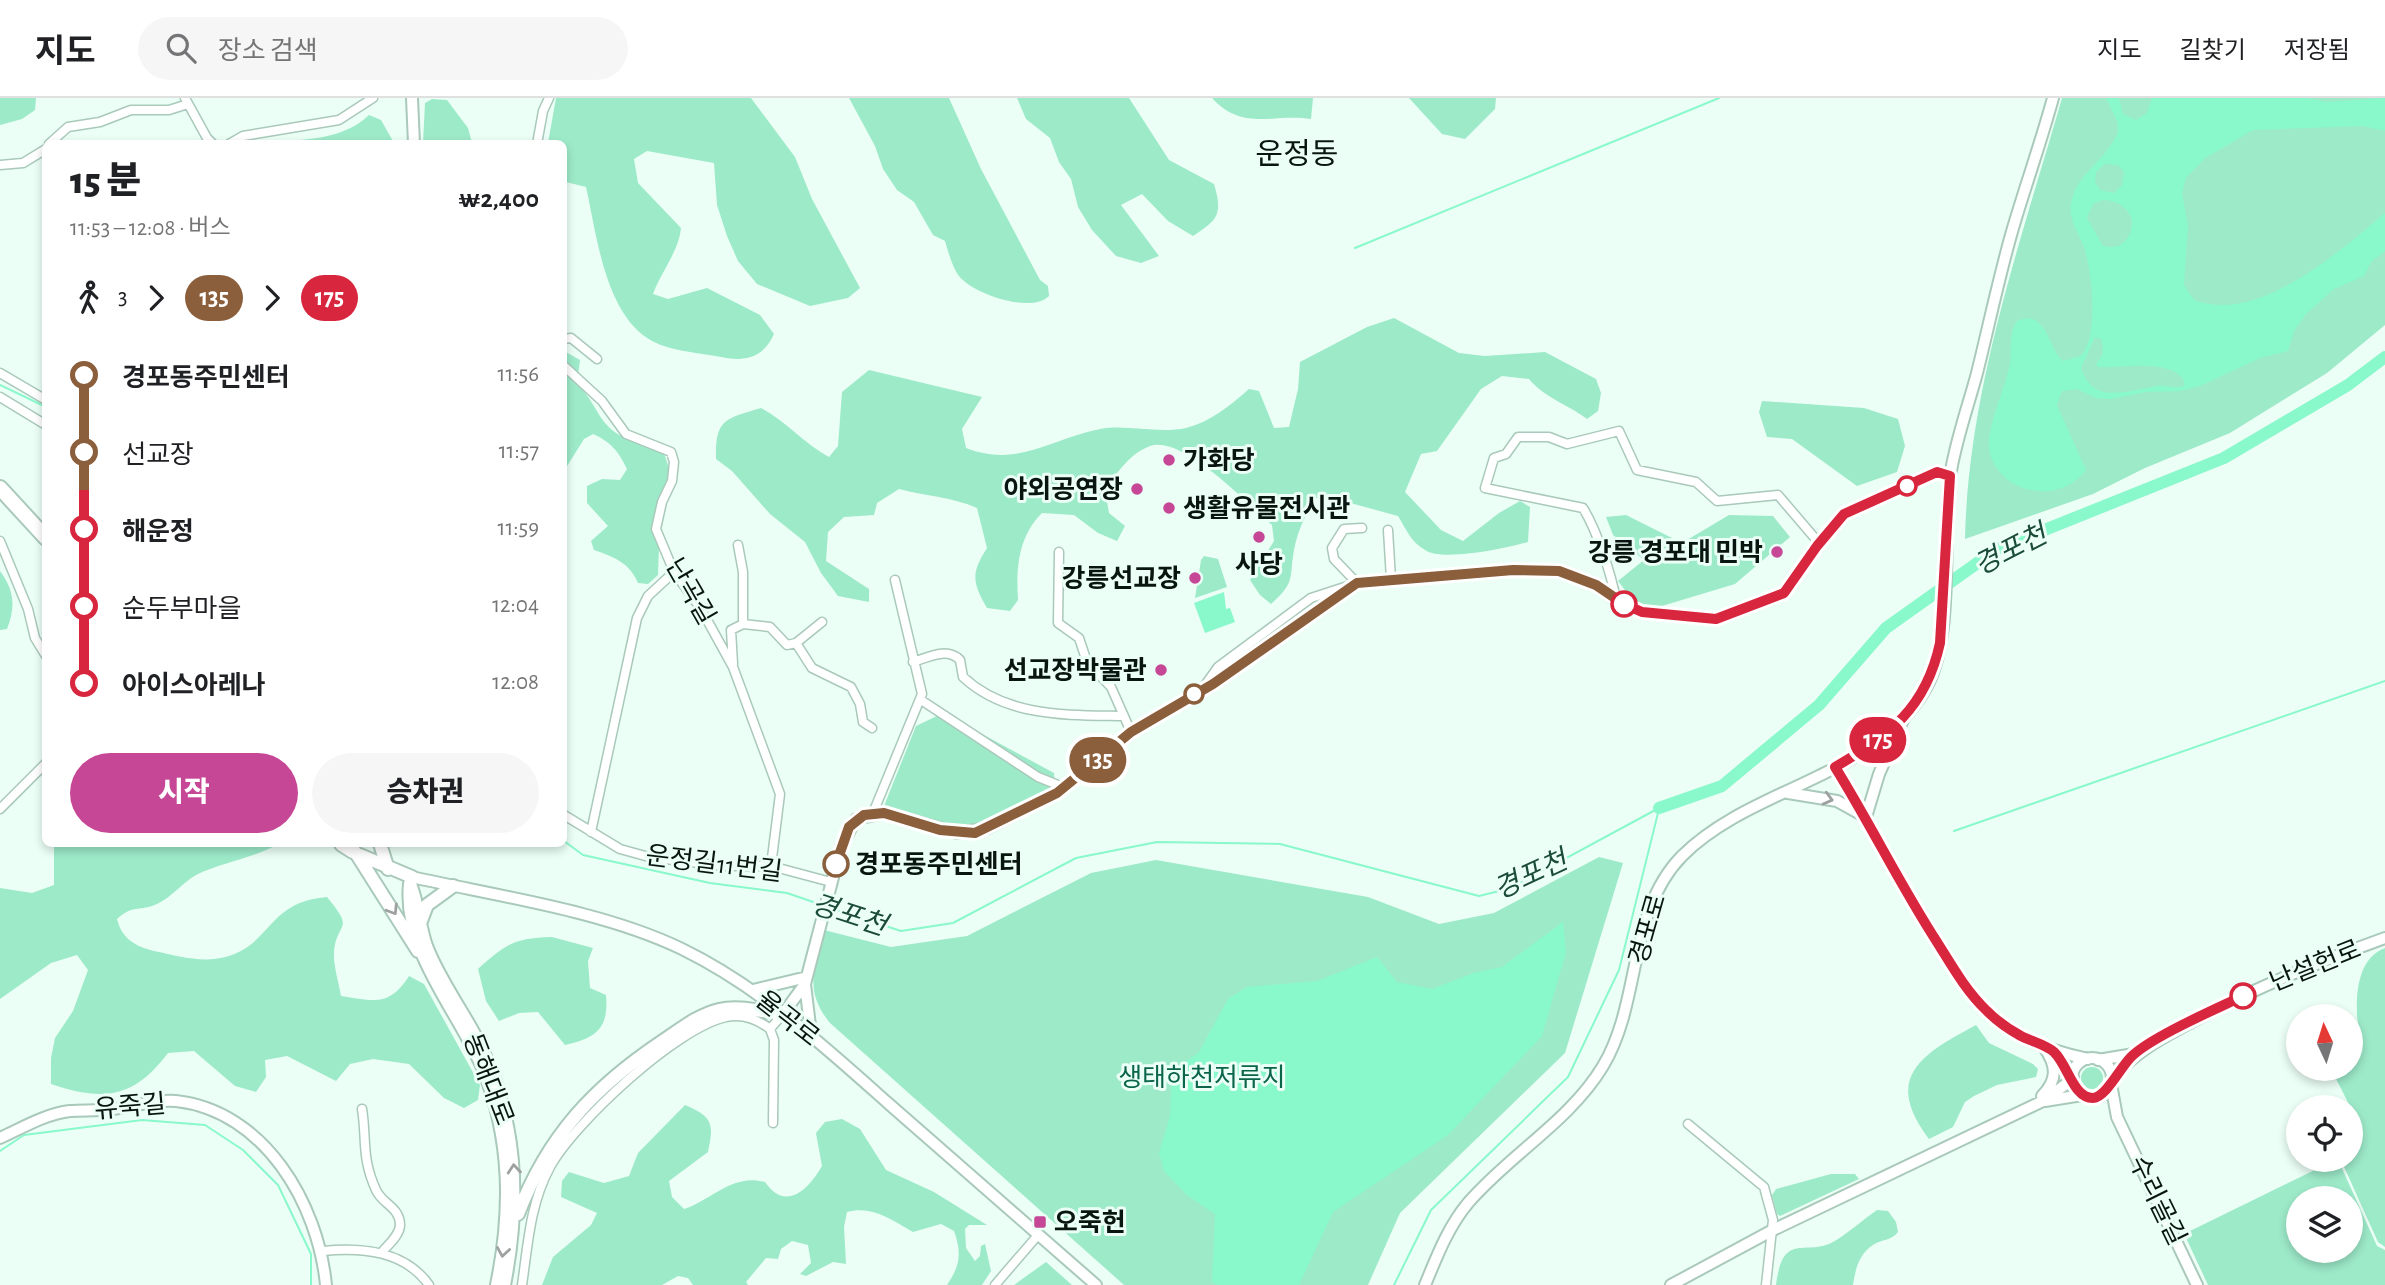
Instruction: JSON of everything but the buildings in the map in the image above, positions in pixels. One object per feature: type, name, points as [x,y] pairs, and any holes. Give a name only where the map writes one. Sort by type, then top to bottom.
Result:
[{"type":"highway","points":[[0,488],[42,534]]},
{"type":"highway","points":[[0,500],[42,545]]},
{"type":"main road","points":[[381,847],[388,869]]},
{"type":"main road","points":[[352,848],[411,881]]},
{"type":"main road","points":[[352,848],[434,977]]},
{"type":"main road","name":"동해대로","points":[[411,881],[409,897],[415,928],[434,977],[477,1056],[501,1128],[509,1201],[497,1285]]},
{"type":"main road","name":"동해대로","points":[[411,881],[420,925],[440,974],[483,1053],[503,1106],[514,1168],[514,1224],[504,1285]]},
{"type":"main road","points":[[420,925],[428,905],[453,886]]},
{"type":"main road","points":[[514,1224],[532,1178],[551,1145],[575,1115],[622,1069],[699,1017],[720,1009],[783,1014]]},
{"type":"street","points":[[236,140],[243,136],[339,120],[373,98]]},
{"type":"street","points":[[412,98],[414,140]]},
{"type":"street","points":[[538,140],[542,111],[549,98]]},
{"type":"street","name":"경포로","points":[[1425,1285],[1445,1238],[1466,1206],[1578,1098],[1604,1065],[1622,1029],[1647,912],[1665,875],[1682,856],[1717,828],[1835,767],[1903,720],[1927,686],[1940,643],[1950,476],[2012,230],[2053,98]]},
{"type":"street","points":[[53,140],[60,132],[77,125],[100,122],[131,110],[169,110],[188,100],[209,140]]},
{"type":"street","points":[[0,165],[23,163],[42,151]]},
{"type":"street","points":[[567,339],[571,338],[597,359]]},
{"type":"street","name":"난곡길","points":[[567,369],[602,401],[626,434],[671,452],[674,462],[672,481],[662,502],[656,529],[674,572],[701,609],[733,667],[779,794],[771,866]]},
{"type":"street","points":[[0,373],[42,398]]},
{"type":"street","points":[[0,397],[42,423]]},
{"type":"street","points":[[1616,600],[1611,574],[1601,555],[1594,526],[1583,508],[1485,488],[1494,458],[1506,454],[1518,437],[1549,437],[1567,444],[1619,431],[1637,470],[1696,482],[1717,501],[1778,495],[1819,543]]},
{"type":"street","points":[[770,1029],[806,981],[831,885],[849,827],[856,819],[873,813],[909,818],[957,834],[975,833],[1063,787],[1131,732],[1295,629],[1357,583],[1513,570],[1559,571],[1596,585],[1616,600],[1642,612],[1716,619],[1784,593],[1819,543],[1844,514],[1937,472],[1950,476]]},
{"type":"street","points":[[1357,583],[1334,559],[1332,548],[1344,529],[1362,528]]},
{"type":"street","points":[[1388,530],[1391,579]]},
{"type":"street","points":[[0,541],[28,609],[35,638],[42,649]]},
{"type":"street","points":[[738,545],[743,572],[743,624]]},
{"type":"street","points":[[1059,552],[1058,623],[1079,638],[1087,662],[1111,687],[1121,716],[1131,732]]},
{"type":"street","points":[[591,832],[637,618],[648,596],[674,572]]},
{"type":"street","points":[[873,813],[921,700],[895,580]]},
{"type":"street","points":[[733,667],[731,631],[743,624],[770,627],[778,633],[784,644],[796,643],[822,622]]},
{"type":"street","points":[[796,643],[811,668],[851,687],[860,704],[863,722],[872,728]]},
{"type":"street","points":[[913,662],[941,654],[953,654],[960,660],[963,677],[999,701],[1032,710],[1121,716]]},
{"type":"street","points":[[921,700],[1038,777],[1063,787]]},
{"type":"street","points":[[1866,817],[1879,774],[1903,720]]},
{"type":"street","points":[[0,809],[42,767]]},
{"type":"street","points":[[1835,767],[1866,817],[1901,886],[1963,983],[2006,1028],[2049,1049],[2093,1059],[2108,1067],[2111,1081],[2106,1092],[2094,1098],[2082,1095],[2038,1103]]},
{"type":"street","points":[[1786,792],[1837,801],[1866,817]]},
{"type":"street","name":"운정길11번길","points":[[567,817],[620,849],[649,857],[723,866],[771,866],[831,885]]},
{"type":"street","name":"율곡로","points":[[411,881],[453,886],[638,932],[681,948],[753,990],[811,1034],[1096,1285]]},
{"type":"street","name":"난설헌로","points":[[2093,1059],[2134,1054],[2282,976],[2385,937]]},
{"type":"street","points":[[753,990],[806,981]]},
{"type":"street","points":[[806,981],[811,1034]]},
{"type":"street","points":[[522,1285],[534,1203],[550,1167],[569,1137],[629,1077],[706,1024],[726,1017],[743,1016],[770,1029]]},
{"type":"street","points":[[770,1029],[774,1047],[771,1069],[773,1124]]},
{"type":"street","points":[[2049,1049],[2073,1078],[2082,1095]]},
{"type":"street","points":[[2038,1103],[2050,1088],[2055,1070],[2049,1049]]},
{"type":"street","name":"난설헌로","points":[[2111,1081],[2134,1054]]},
{"type":"street","points":[[1671,1285],[1773,1230],[2038,1103],[2073,1078],[2076,1067],[2093,1059]]},
{"type":"street","name":"수리골길","points":[[2111,1081],[2117,1117],[2197,1285]]},
{"type":"street","name":"수리골길","points":[[2094,1098],[2117,1117]]},
{"type":"street","name":"유죽길","points":[[0,1138],[34,1121],[67,1111],[175,1101],[220,1114],[258,1138],[288,1176],[307,1209],[323,1251],[326,1285]]},
{"type":"street","points":[[362,1109],[362,1151],[375,1188],[394,1208],[400,1223],[400,1230],[382,1252]]},
{"type":"street","points":[[1688,1124],[1764,1187],[1771,1207],[1773,1230],[1766,1285]]},
{"type":"street","points":[[995,1285],[1038,1235]]},
{"type":"street","points":[[323,1251],[344,1249],[382,1252],[418,1269],[429,1285]]},
{"type":"green space","points":[[0,98],[36,98],[35,110],[22,119],[0,125]]},
{"type":"green space","points":[[556,98],[751,98],[795,157],[812,199],[860,288],[848,298],[810,306],[757,284],[738,261],[727,236],[717,205],[714,163],[647,151],[634,159],[638,183],[681,228],[677,245],[653,294],[668,299],[707,288],[760,315],[774,334],[759,353],[738,359],[676,349],[652,341],[636,329],[613,294],[599,250],[586,187],[567,182],[567,140],[549,140]]},
{"type":"green space","points":[[849,98],[949,98],[981,169],[1040,280],[1048,286],[1049,296],[1029,303],[1002,300],[966,283],[953,264],[945,241],[933,235],[914,202],[897,190],[883,169],[875,146]]},
{"type":"green space","points":[[1017,98],[1129,98],[1169,160],[1214,184],[1218,209],[1213,220],[1193,236],[1168,221],[1142,194],[1121,205],[1159,256],[1141,263],[1116,256],[1092,230],[1078,207],[1071,179],[1059,162],[1050,138],[1026,119]]},
{"type":"green space","points":[[1212,98],[1313,98],[1311,119],[1247,118],[1235,115]]},
{"type":"green space","points":[[1409,98],[1496,98],[1495,109],[1465,139],[1442,134]]},
{"type":"green space","points":[[2062,98],[2385,98],[2385,325],[2327,373],[2230,433],[2145,468],[2093,494],[1965,539],[1968,483],[1986,371],[2014,261]]},
{"type":"green space","points":[[432,99],[447,100],[468,128],[471,140],[423,140],[425,103]]},
{"type":"green space","points":[[369,115],[381,120],[392,140],[296,140],[328,136],[357,124]]},
{"type":"green space","points":[[1394,318],[1459,353],[1485,356],[1545,352],[1596,379],[1601,393],[1598,411],[1587,419],[1542,391],[1529,379],[1502,376],[1481,389],[1437,451],[1421,454],[1405,492],[1441,530],[1463,541],[1499,513],[1520,501],[1530,507],[1528,542],[1475,553],[1433,553],[1416,543],[1398,516],[1343,501],[1316,498],[1297,537],[1288,585],[1271,604],[1260,595],[1250,580],[1274,541],[1272,525],[1197,460],[1163,445],[1150,446],[1130,459],[1105,490],[1109,513],[1125,526],[1117,541],[1098,533],[1074,515],[1042,513],[1034,522],[1020,554],[1018,600],[1010,611],[987,608],[978,591],[976,571],[987,548],[977,508],[899,489],[877,503],[874,515],[844,517],[828,532],[826,561],[869,589],[869,602],[838,596],[821,573],[805,542],[770,514],[732,471],[716,459],[718,435],[725,422],[761,408],[829,457],[838,446],[842,392],[869,370],[982,397],[962,429],[966,448],[985,453],[1002,455],[1034,450],[1100,429],[1186,428],[1212,417],[1249,389],[1259,391],[1274,428],[1289,427],[1298,389],[1300,362],[1367,327]]},
{"type":"green space","points":[[567,353],[580,360],[577,384],[608,426],[622,437],[664,453],[673,481],[660,517],[658,575],[648,584],[638,583],[626,566],[615,558],[594,550],[591,541],[608,526],[587,503],[587,486],[602,479],[620,480],[627,469],[605,440],[593,434],[584,439],[567,466]]},
{"type":"green space","points":[[1762,401],[1864,408],[1898,419],[1905,446],[1897,472],[1857,486],[1792,439],[1767,437],[1759,412]]},
{"type":"green space","points":[[1626,515],[1682,543],[1729,515],[1773,516],[1790,537],[1735,584],[1642,612],[1618,581],[1644,560],[1613,535],[1606,517]]},
{"type":"green space","points":[[1204,556],[1218,559],[1227,587],[1195,598],[1201,560]]},
{"type":"green space","points":[[0,571],[11,592],[12,613],[7,629],[0,630]]},
{"type":"green space","points":[[943,713],[1054,773],[1055,789],[991,826],[947,825],[882,811],[916,726]]},
{"type":"green space","points":[[54,847],[271,847],[196,875],[157,904],[128,911],[117,919],[122,932],[135,944],[154,951],[191,958],[220,958],[243,950],[293,906],[327,897],[343,921],[334,952],[341,996],[380,1000],[395,993],[409,976],[424,984],[480,1085],[478,1100],[464,1108],[444,1098],[409,1064],[373,1059],[350,1064],[336,1081],[287,1056],[265,1060],[266,1077],[256,1092],[235,1086],[194,1051],[168,1053],[143,1079],[117,1092],[87,1093],[51,1084],[51,1058],[55,1038],[73,1011],[88,970],[77,955],[51,963],[0,999],[0,888],[32,893],[54,885]]},
{"type":"green space","name":"생태하천저류지","points":[[1599,857],[1623,863],[1565,1053],[1400,1213],[1368,1285],[1124,1285],[830,1023],[816,1000],[814,989],[815,967],[824,930],[891,947],[967,936],[1091,873],[1156,860],[1368,897],[1439,924],[1494,913]]},
{"type":"green space","points":[[552,937],[593,948],[588,961],[590,988],[606,995],[605,1017],[598,1030],[584,1039],[565,1045],[538,1012],[519,1013],[499,1021],[486,1001],[478,969],[511,944]]},
{"type":"green space","points":[[2385,948],[2385,1247],[2378,1242],[2363,1209],[2363,1186],[2353,1186],[2346,1172],[2363,1172],[2363,1095],[2344,1095],[2338,1082],[2363,1081],[2363,1004],[2357,1004],[2357,994],[2365,966],[2377,952]]},
{"type":"green space","points":[[1976,1025],[1989,1043],[2033,1064],[2038,1069],[2036,1077],[1997,1085],[1974,1096],[1965,1102],[1953,1127],[1929,1139],[1915,1117],[1909,1099],[1909,1083],[1925,1057]]},
{"type":"green space","points":[[2092,1067],[2100,1070],[2103,1078],[2100,1086],[2092,1089],[2084,1086],[2081,1078],[2084,1070]]},
{"type":"green space","points":[[685,1105],[706,1117],[711,1134],[708,1152],[669,1181],[672,1197],[684,1209],[723,1188],[743,1181],[765,1182],[781,1196],[796,1194],[810,1183],[822,1166],[816,1133],[825,1122],[842,1119],[860,1129],[886,1170],[934,1192],[987,1225],[969,1225],[965,1229],[966,1248],[975,1261],[980,1256],[981,1246],[985,1244],[991,1271],[982,1285],[947,1285],[955,1272],[958,1259],[954,1231],[941,1224],[913,1232],[881,1215],[856,1210],[847,1212],[844,1227],[846,1264],[833,1262],[806,1276],[800,1274],[811,1263],[808,1245],[792,1241],[781,1249],[778,1259],[766,1258],[746,1282],[748,1285],[693,1285],[688,1278],[678,1276],[662,1285],[542,1285],[553,1257],[591,1225],[597,1213],[561,1197],[562,1181],[569,1172],[604,1183],[629,1176],[638,1153]]},
{"type":"green space","points":[[2311,1172],[2344,1172],[2350,1186],[2286,1186],[2286,1263],[2363,1263],[2363,1215],[2377,1246],[2385,1250],[2385,1285],[2208,1285],[2187,1240],[2190,1231]]},
{"type":"green space","points":[[1831,1174],[1855,1174],[1859,1179],[1780,1216],[1777,1214],[1772,1195],[1776,1189]]},
{"type":"green space","points":[[1877,1210],[1888,1211],[1896,1222],[1898,1232],[1864,1253],[1853,1285],[1776,1285],[1779,1268],[1790,1251],[1833,1242]]},
{"type":"green space","points":[[1046,1262],[1072,1285],[1014,1285]]},
{"type":"shaded area","points":[[2106,98],[2119,98],[2123,114],[2136,120],[2147,113],[2152,98],[2306,98],[2327,102],[2385,98],[2385,131],[2363,126],[2253,130],[2204,159],[2186,178],[2182,193],[2188,226],[2184,285],[2194,300],[2218,305],[2244,302],[2270,294],[2321,264],[2385,213],[2385,251],[2371,262],[2364,276],[2334,289],[2306,314],[2294,331],[2288,351],[2260,358],[2200,386],[2180,391],[2146,392],[2111,399],[2096,398],[2077,389],[2062,391],[2057,405],[2086,470],[2075,481],[2062,488],[2033,490],[2006,478],[1996,467],[1990,453],[1990,433],[2010,364],[2012,331],[2017,321],[2027,318],[2035,320],[2046,332],[2063,361],[2081,356],[2087,347],[2092,320],[2092,289],[2085,250],[2073,222],[2071,204],[2085,175],[2113,142],[2118,132],[2117,121]],"holes":[[[2105,164],[2118,165],[2124,172],[2122,185],[2114,193],[2100,190],[2095,182],[2096,172]],[[2102,200],[2112,201],[2128,212],[2132,221],[2130,233],[2120,245],[2103,246],[2087,218],[2093,204]],[[2095,337],[2101,339],[2103,347],[2102,356],[2096,364],[2098,367],[2161,367],[2181,376],[2185,385],[2113,393],[2094,387],[2081,368]]]},
{"type":"shaded area","points":[[1224,592],[1226,609],[1230,608],[1235,622],[1205,633],[1194,603]]},
{"type":"shaded area","name":"생태하천저류지","points":[[1563,922],[1566,952],[1542,1036],[1448,1135],[1333,1212],[1299,1285],[1217,1285],[1212,1282],[1215,1214],[1188,1196],[1164,1171],[1159,1153],[1170,1116],[1172,1072],[1199,1052],[1228,999],[1247,987],[1317,981],[1377,957],[1397,982],[1432,989],[1474,973],[1502,967]]},
{"type":"waterway","points":[[1355,248],[1719,98]]},
{"type":"waterway","name":"경포천","points":[[1659,808],[1722,786],[1819,705],[1886,628],[1997,549],[2224,458],[2348,385],[2385,357]]},
{"type":"waterway","name":"경포천","points":[[0,385],[42,405]]},
{"type":"waterway","points":[[1954,831],[2385,681]]},
{"type":"waterway","name":"경포천","points":[[830,908],[901,931],[953,923],[1076,858],[1157,842],[1280,844],[1479,896],[1511,888],[1659,808]]},
{"type":"waterway","points":[[1394,1285],[1431,1210],[1568,1077],[1619,970],[1659,809]]},
{"type":"waterway","name":"경포천","points":[[567,843],[583,855],[710,883],[787,893],[822,905]]},
{"type":"waterway","points":[[0,1151],[24,1135],[142,1120],[205,1125],[243,1150],[278,1185],[311,1254],[311,1285]]},
{"type":"bus line","name":"175","points":[[1624,604],[1642,612],[1716,619],[1784,593],[1817,546],[1844,514],[1937,472],[1950,476],[1940,643],[1927,686],[1903,720],[1877,741],[1835,767],[1866,817],[1901,886],[1963,983],[1984,1008],[2006,1028],[2053,1051],[2073,1077],[2075,1087],[2087,1097],[2094,1098],[2106,1092],[2112,1079],[2134,1054],[2243,996]]},
{"type":"bus line","name":"135","points":[[836,864],[849,827],[864,815],[884,813],[909,818],[957,834],[975,833],[1057,793],[1142,724],[1213,684],[1357,583],[1513,570],[1559,571],[1596,585],[1624,604]]},
{"type":"place","name":"가화당","points":[[1169,460]]},
{"type":"place","name":"야외공연장","points":[[1137,489]]},
{"type":"place","name":"생활유물전시관","points":[[1169,508]]},
{"type":"place","name":"사당","points":[[1259,537]]},
{"type":"place","name":"강릉 경포대 민박","points":[[1777,552]]},
{"type":"place","name":"강릉선교장","points":[[1195,578]]},
{"type":"place","name":"선교장박물관","points":[[1161,670]]},
{"type":"place","name":"경포동주민센터","points":[[836,864]]},
{"type":"place","name":"오죽헌","points":[[1040,1222]]},
{"type":"district","name":"운정동","points":[[1297,154]]}]
